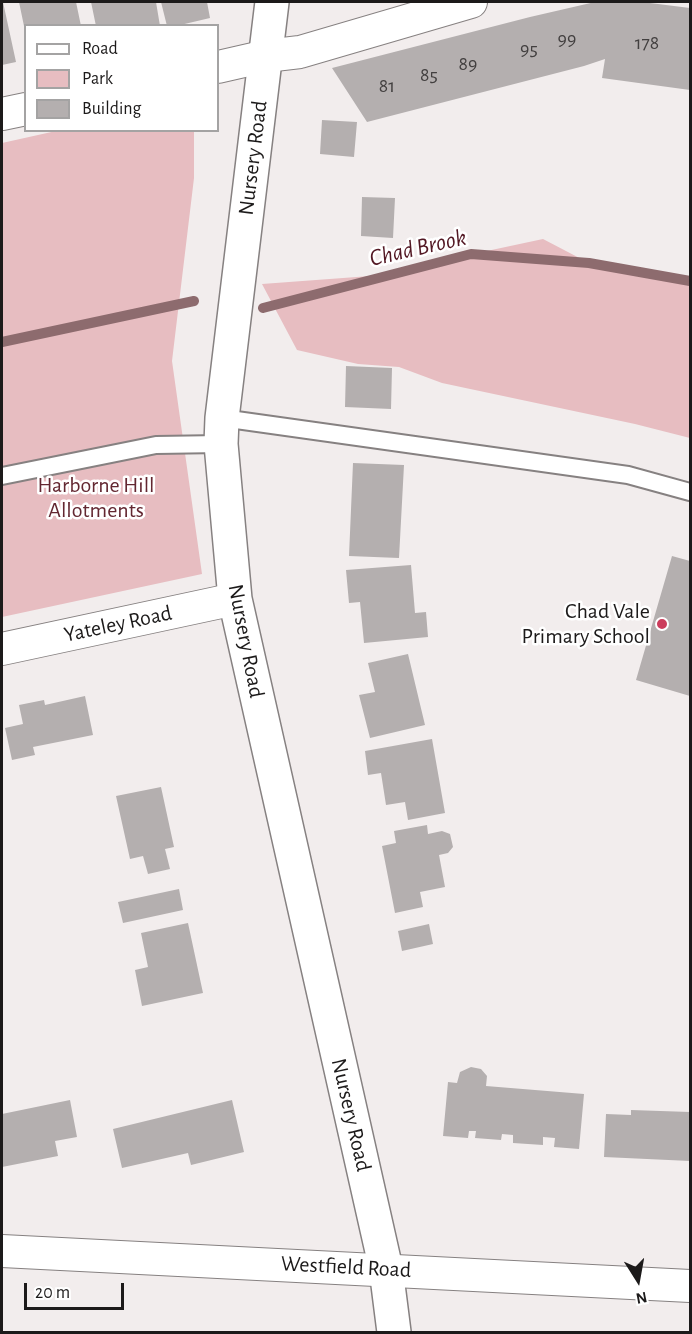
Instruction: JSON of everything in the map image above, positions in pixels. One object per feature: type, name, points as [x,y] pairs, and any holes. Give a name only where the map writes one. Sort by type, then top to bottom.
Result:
[{"type":"main road","name":"Nursery Road","points":[[272,2],[222,431],[235,599],[386,1269],[394,1332]]},
{"type":"street","points":[[219,67],[266,56],[300,52],[471,2]]},
{"type":"street","points":[[2,114],[24,109]]},
{"type":"street","name":"Yateley Road","points":[[2,649],[235,599]]},
{"type":"street","name":"Westfield Road","points":[[2,1251],[690,1286]]},
{"type":"lane","points":[[2,476],[222,431],[628,475],[690,492]]},
{"type":"green space","name":"Harborne Hill Allotments","points":[[52,132],[194,132],[194,178],[172,361],[202,574],[2,617],[2,143]]},
{"type":"green space","points":[[543,239],[589,263],[690,281],[690,438],[442,383],[399,367],[358,364],[297,350],[262,284],[370,276]]},
{"type":"building","points":[[2,2],[16,62],[2,65]]},
{"type":"building","points":[[19,2],[76,2],[81,24],[24,24],[24,26]]},
{"type":"building","points":[[91,2],[156,2],[160,24],[96,24]]},
{"type":"building","points":[[161,2],[207,2],[210,18],[184,24],[166,24]]},
{"type":"building","points":[[595,2],[642,2],[690,8],[690,90],[602,78],[605,59],[367,122],[332,68],[530,17]]},
{"type":"building","points":[[322,120],[357,122],[354,157],[320,154]]},
{"type":"building","points":[[362,197],[395,198],[393,238],[361,236]]},
{"type":"building","points":[[346,366],[392,368],[391,409],[345,407]]},
{"type":"building","points":[[353,463],[404,465],[399,558],[349,556]]},
{"type":"building","points":[[672,556],[690,561],[690,696],[636,680]]},
{"type":"building","points":[[411,565],[415,613],[426,612],[428,637],[364,643],[360,602],[349,603],[346,570]]},
{"type":"building","points":[[408,654],[425,725],[370,738],[359,695],[375,692],[368,663]]},
{"type":"building","points":[[85,696],[93,735],[33,747],[35,755],[12,760],[5,728],[23,724],[19,705],[44,700],[45,705]]},
{"type":"building","points":[[432,739],[445,813],[408,820],[405,802],[386,805],[381,773],[368,775],[365,751]]},
{"type":"building","points":[[161,787],[174,847],[165,849],[170,869],[148,874],[143,856],[130,859],[116,796]]},
{"type":"building","points":[[427,825],[428,834],[442,831],[450,834],[453,847],[448,853],[439,855],[445,887],[420,892],[423,907],[395,913],[382,846],[396,843],[394,831]]},
{"type":"building","points":[[179,889],[183,910],[123,923],[118,902]]},
{"type":"building","points":[[188,923],[203,993],[142,1006],[135,970],[148,967],[141,933]]},
{"type":"building","points":[[429,924],[433,944],[402,951],[398,931]]},
{"type":"building","points":[[471,1067],[481,1069],[487,1076],[486,1086],[584,1094],[579,1149],[554,1147],[555,1138],[543,1137],[543,1145],[513,1143],[513,1135],[502,1134],[501,1140],[475,1138],[476,1131],[469,1131],[468,1138],[443,1136],[448,1082],[457,1083],[460,1072]]},
{"type":"building","points":[[70,1100],[77,1137],[55,1141],[58,1156],[2,1167],[2,1114]]},
{"type":"building","points":[[232,1100],[244,1152],[191,1165],[188,1153],[122,1168],[113,1129]]},
{"type":"building","points":[[631,1110],[690,1112],[690,1161],[604,1157],[606,1114],[631,1115]]},
{"type":"waterway","name":"Chad Brook","points":[[263,308],[471,254],[589,263],[690,281]]},
{"type":"waterway","name":"Chad Brook","points":[[2,342],[194,301]]},
{"type":"place","name":"Chad Vale Primary School","points":[[662,624]]}]
